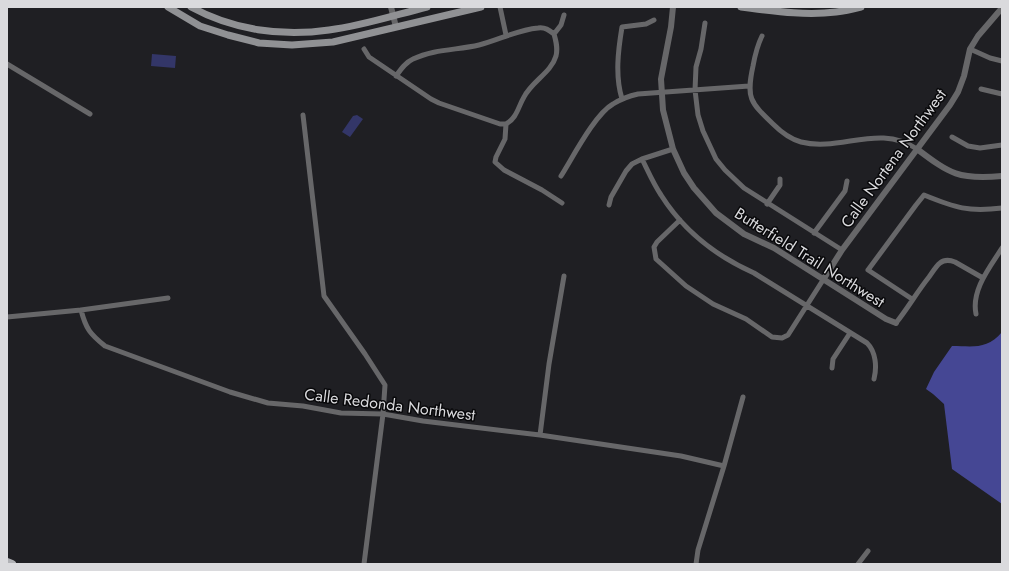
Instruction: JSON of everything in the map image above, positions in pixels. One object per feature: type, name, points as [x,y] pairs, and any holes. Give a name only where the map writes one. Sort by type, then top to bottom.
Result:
[{"type":"main road","points":[[168,7],[200,26],[228,35],[273,44],[292,45],[333,42],[481,7]]},
{"type":"main road","points":[[191,7],[220,20],[242,27],[271,32],[296,33],[330,30],[427,7]]},
{"type":"main road","points":[[741,7],[785,12],[811,13],[837,12],[860,7]]},
{"type":"main road","points":[[7,562],[12,564]]},
{"type":"street","points":[[391,7],[396,27]]},
{"type":"street","points":[[500,7],[506,35]]},
{"type":"street","name":"Butterfield Trail Northwest","points":[[673,7],[671,27],[661,79],[661,92],[663,110],[673,149],[687,178],[704,201],[716,213],[744,234],[774,248],[886,319],[896,323]]},
{"type":"street","name":"Calle Nortena Northwest","points":[[823,280],[842,250],[950,105],[958,92],[964,76],[970,50],[978,36],[1002,8]]},
{"type":"street","points":[[554,34],[561,25],[564,15]]},
{"type":"street","points":[[622,99],[618,86],[622,27],[646,24],[654,20]]},
{"type":"street","points":[[705,23],[701,50],[696,67],[695,90],[698,115],[703,131],[716,159],[734,180],[767,204],[842,250]]},
{"type":"street","points":[[364,49],[369,57],[396,76],[440,103],[500,124],[506,124],[512,121],[515,117],[527,93],[550,69],[556,54],[557,46],[554,34],[544,28],[537,28],[506,35],[481,44],[453,48],[412,59],[406,63],[396,76]]},
{"type":"street","points":[[762,36],[758,44],[749,86],[750,95],[756,107],[781,132],[791,138],[801,142],[816,144],[886,137],[904,141],[939,165],[956,174],[973,178],[1002,176]]},
{"type":"street","points":[[970,50],[1002,61]]},
{"type":"street","points":[[7,64],[90,114]]},
{"type":"street","points":[[561,176],[602,113],[612,104],[622,99],[638,94],[749,86]]},
{"type":"street","points":[[981,88],[1002,94]]},
{"type":"street","points":[[302,115],[324,296],[385,385],[383,414],[364,564]]},
{"type":"street","points":[[506,124],[505,139],[496,157],[496,162],[504,170],[542,190],[562,203]]},
{"type":"street","points":[[952,137],[968,146],[980,148],[1002,145]]},
{"type":"street","points":[[609,205],[611,197],[632,164],[642,159],[673,149]]},
{"type":"street","points":[[642,159],[660,194],[680,220],[698,238],[718,254],[738,266],[754,273],[808,305],[867,343],[871,347],[874,355],[876,371],[874,379]]},
{"type":"street","points":[[767,204],[780,185],[780,179]]},
{"type":"street","points":[[814,233],[845,191],[847,181]]},
{"type":"street","points":[[912,299],[868,270],[924,195],[959,208],[973,210],[1002,208]]},
{"type":"street","points":[[680,220],[657,242],[654,247],[656,259],[686,286],[713,304],[746,319],[772,337],[782,338],[788,335],[823,280]]},
{"type":"street","points":[[976,314],[974,305],[975,297],[983,278],[1002,248]]},
{"type":"street","points":[[896,323],[912,299],[940,263],[945,260],[955,262],[983,278]]},
{"type":"street","points":[[540,435],[549,364],[564,276]]},
{"type":"street","points":[[7,317],[81,310],[168,298]]},
{"type":"street","name":"Calle Redonda Northwest","points":[[81,310],[85,326],[94,337],[105,346],[230,392],[268,403],[303,406],[341,413],[383,414],[423,421],[540,435],[681,456],[724,466]]},
{"type":"street","points":[[832,368],[833,359],[850,333]]},
{"type":"street","points":[[696,564],[698,550],[724,466],[743,397]]},
{"type":"street","points":[[858,564],[868,551]]},
{"type":"shaded area","points":[[152,54],[176,56],[175,68],[151,66]]},
{"type":"shaded area","points":[[357,115],[363,119],[350,137],[342,132],[353,116]]},
{"type":"shaded area","points":[[1002,332],[1002,504],[952,469],[944,404],[926,389],[934,372],[952,346],[979,346],[991,342]]}]
